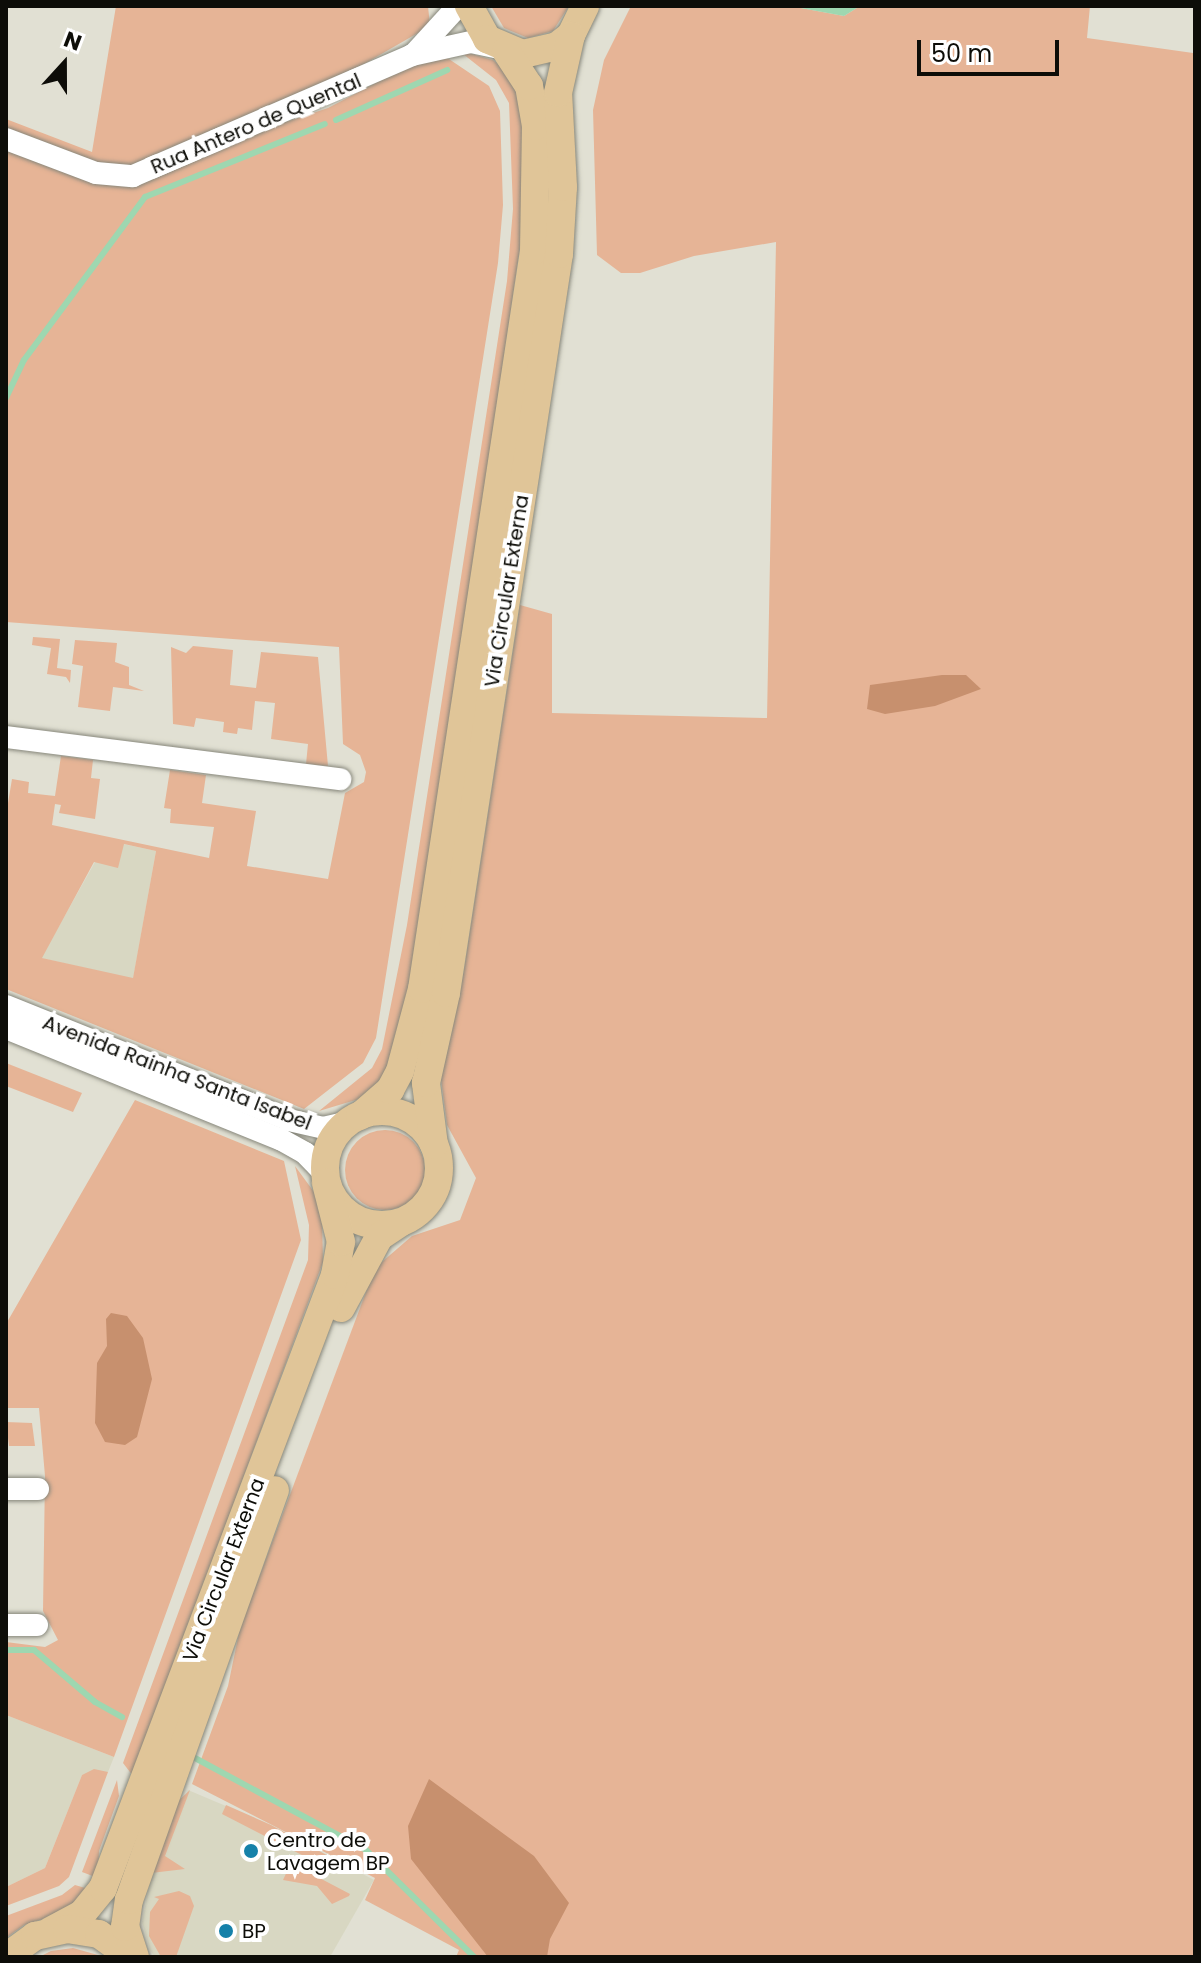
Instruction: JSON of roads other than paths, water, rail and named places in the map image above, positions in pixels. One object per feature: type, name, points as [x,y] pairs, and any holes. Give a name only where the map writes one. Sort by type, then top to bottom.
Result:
[{"type":"main road","name":"Via Circular Externa","points":[[355,1119],[390,1090],[400,1071],[422,989],[534,251],[536,126],[529,86],[504,50],[476,25],[469,6]]},
{"type":"main road","name":"Via Circular Externa","points":[[434,1145],[426,1083],[448,977],[559,254],[563,187],[558,93],[583,17]]},
{"type":"main road","points":[[504,50],[541,53],[583,17]]},
{"type":"main road","points":[[398,1113],[422,1128],[434,1145],[437,1185],[428,1202],[400,1223],[362,1222],[334,1201],[326,1179],[329,1145],[355,1119],[398,1113]]},
{"type":"main road","name":"Via Circular Externa","points":[[7,1955],[82,1914],[103,1888],[335,1275],[341,1242],[326,1179]]},
{"type":"main road","name":"Via Circular Externa","points":[[133,1957],[125,1927],[129,1900],[197,1702],[351,1282],[379,1237],[400,1223]]},
{"type":"main road","points":[[50,1931],[99,1934],[133,1957]]},
{"type":"street","name":"Rua Antero de Quental","points":[[412,55],[458,6]]},
{"type":"street","name":"Rua Antero de Quental","points":[[6,139],[96,173],[133,176],[412,55],[471,42],[504,50]]},
{"type":"street","points":[[6,737],[340,779]]},
{"type":"street","name":"Avenida Rainha Santa Isabel","points":[[6,1006],[289,1120],[323,1128],[355,1119]]},
{"type":"street","name":"Avenida Rainha Santa Isabel","points":[[6,1028],[280,1139],[326,1179]]},
{"type":"street","points":[[6,1489],[38,1489]]},
{"type":"street","points":[[6,1625],[37,1625]]},
{"type":"waterway","points":[[336,120],[447,70]]},
{"type":"waterway","points":[[6,398],[24,360],[145,197],[325,124]]},
{"type":"waterway","points":[[6,1650],[34,1650],[95,1702],[122,1717]]},
{"type":"waterway","points":[[195,1758],[366,1850],[474,1957]]},
{"type":"place","name":"Centro de Lavagem BP","points":[[251,1851]]},
{"type":"place","name":"BP","points":[[226,1931]]}]
